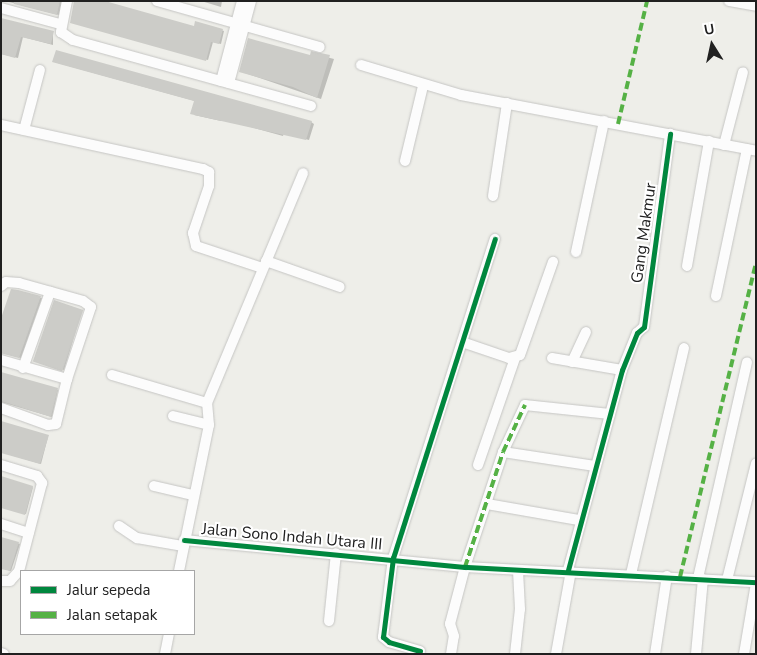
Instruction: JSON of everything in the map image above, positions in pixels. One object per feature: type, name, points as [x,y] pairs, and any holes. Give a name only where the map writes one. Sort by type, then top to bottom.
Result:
[{"type":"street","points":[[67,1],[60,24],[63,34],[73,40],[311,106]]},
{"type":"street","points":[[157,1],[320,47]]},
{"type":"street","points":[[241,24],[242,1]]},
{"type":"street","points":[[225,82],[241,24],[251,1]]},
{"type":"street","points":[[729,1],[756,6]]},
{"type":"street","points":[[1,8],[60,24]]},
{"type":"street","points":[[361,65],[424,86],[751,150],[716,296]]},
{"type":"street","points":[[24,130],[40,70]]},
{"type":"street","points":[[724,144],[743,72]]},
{"type":"street","points":[[404,161],[424,86]]},
{"type":"street","points":[[493,196],[507,103]]},
{"type":"street","points":[[576,252],[604,121]]},
{"type":"street","points":[[1,125],[203,168],[209,172],[209,186],[193,233],[196,246],[340,288]]},
{"type":"street","name":"Gang Makmur","points":[[556,654],[579,520],[622,370],[637,333],[644,327],[670,134]]},
{"type":"street","points":[[687,266],[709,141]]},
{"type":"street","points":[[179,570],[192,495],[208,425],[207,403],[303,173]]},
{"type":"street","points":[[420,650],[390,642],[383,637],[393,558],[495,239]]},
{"type":"street","points":[[478,465],[515,358],[526,343],[554,262]]},
{"type":"street","points":[[1,286],[10,282],[50,292],[91,307],[67,379],[56,424],[48,426],[1,408]]},
{"type":"street","points":[[24,368],[50,292]]},
{"type":"street","points":[[572,362],[586,332]]},
{"type":"street","points":[[462,342],[515,358]]},
{"type":"street","points":[[630,574],[684,348]]},
{"type":"street","points":[[552,358],[622,370]]},
{"type":"street","points":[[1,360],[67,379]]},
{"type":"street","points":[[696,654],[701,578],[747,363]]},
{"type":"street","points":[[112,375],[207,403]]},
{"type":"street","points":[[451,654],[454,636],[450,624],[465,567],[487,504],[502,452],[524,405],[610,414]]},
{"type":"street","points":[[173,416],[208,425]]},
{"type":"street","points":[[502,452],[595,466]]},
{"type":"street","points":[[727,580],[756,464]]},
{"type":"street","points":[[1,465],[37,476],[42,483],[17,577],[1,581]]},
{"type":"street","points":[[154,486],[192,495]]},
{"type":"street","points":[[487,504],[579,520]]},
{"type":"street","points":[[1,524],[30,533]]},
{"type":"street","name":"Jalan Sono Indah Utara III","points":[[119,526],[138,538],[184,543],[336,553],[465,567],[570,570],[756,582]]},
{"type":"street","points":[[329,620],[336,553]]},
{"type":"street","points":[[515,654],[520,609],[518,570]]},
{"type":"street","points":[[655,654],[667,576]]},
{"type":"street","points":[[744,654],[756,582]]},
{"type":"street","points":[[165,654],[169,635]]},
{"type":"building","points":[[14,1],[60,1],[57,15],[14,4]]},
{"type":"building","points":[[74,1],[105,1],[194,26],[195,21],[223,29],[219,44],[211,42],[206,61],[70,23]]},
{"type":"building","points":[[1,18],[54,31],[51,44],[21,37],[15,58],[1,54]]},
{"type":"building","points":[[248,38],[310,55],[311,51],[330,55],[317,98],[293,87],[239,72]]},
{"type":"building","points":[[56,50],[312,121],[306,140],[190,114],[194,101],[52,62]]},
{"type":"building","points":[[11,289],[41,296],[19,358],[1,353],[1,318]]},
{"type":"building","points":[[54,300],[83,310],[62,372],[33,361]]},
{"type":"building","points":[[1,372],[58,388],[51,417],[1,401]]},
{"type":"building","points":[[1,421],[49,435],[40,464],[1,453]]},
{"type":"building","points":[[1,476],[33,486],[25,515],[1,508]]},
{"type":"building","points":[[1,537],[19,542],[10,571],[1,569]]},
{"type":"marked path","points":[[618,124],[647,1]]},
{"type":"marked path","points":[[680,577],[756,264]]},
{"type":"marked path","points":[[465,567],[503,452],[525,405]]},
{"type":"cycle path","points":[[568,570],[622,370],[637,333],[644,327],[670,134]]},
{"type":"cycle path","points":[[420,651],[389,642],[383,637],[393,558],[495,239]]},
{"type":"cycle path","points":[[184,540],[465,567],[756,582]]}]
